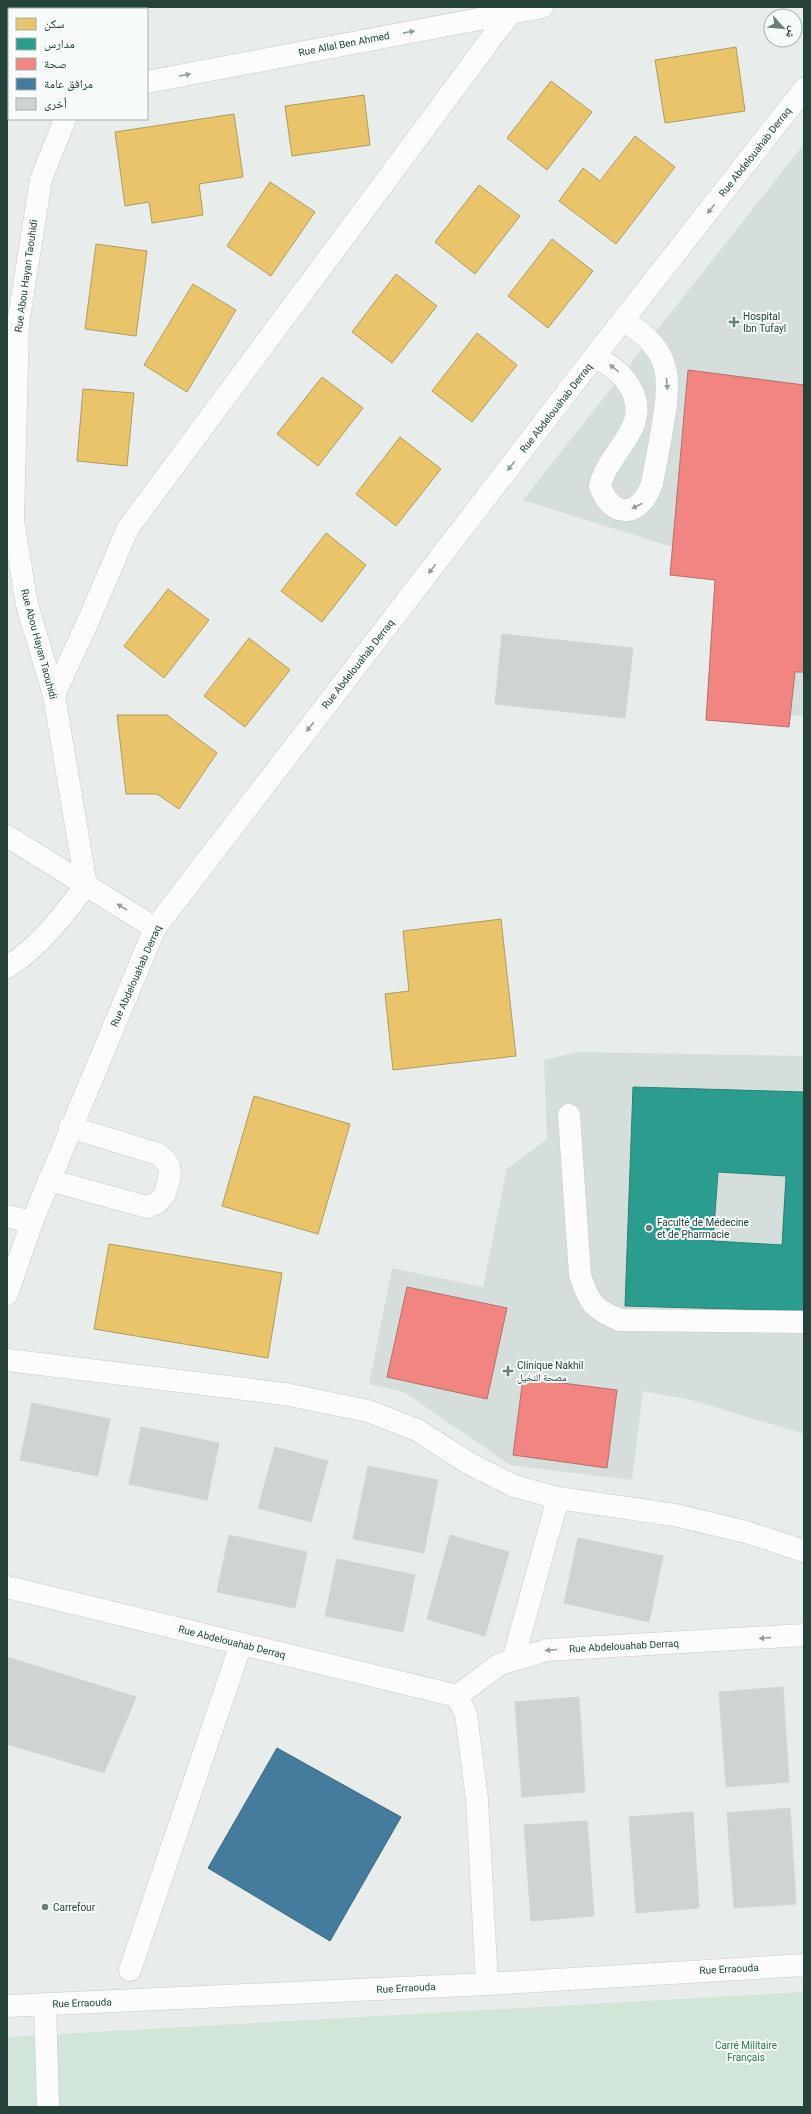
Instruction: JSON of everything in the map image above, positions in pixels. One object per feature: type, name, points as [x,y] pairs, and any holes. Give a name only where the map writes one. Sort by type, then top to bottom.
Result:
[{"type":"street","name":"Rue Allal Ben Ahmed","points":[[148,82],[542,7]]},
{"type":"street","points":[[54,695],[90,617],[128,528],[511,12]]},
{"type":"street","name":"Rue Abdelouahab Derraq","points":[[7,1294],[32,1222],[70,1127],[155,928],[594,357],[624,321],[804,89]]},
{"type":"street","name":"Rue Abou Hayan Taouhidi","points":[[65,120],[41,179],[18,324],[13,520],[27,605],[54,695],[86,885]]},
{"type":"street","points":[[594,357],[614,368],[629,385],[636,398],[638,411],[634,424],[626,440],[608,464],[600,486],[604,496],[611,505],[620,509],[630,509],[641,505],[648,496],[655,469],[668,394],[666,367],[656,347],[636,328],[624,321]]},
{"type":"street","points":[[7,836],[155,928]]},
{"type":"street","points":[[7,966],[38,942],[63,916],[86,885]]},
{"type":"street","points":[[569,1114],[580,1275],[588,1297],[600,1312],[620,1320],[804,1322]]},
{"type":"street","points":[[50,1180],[147,1207],[157,1203],[164,1194],[170,1170],[164,1159],[158,1154],[70,1127]]},
{"type":"street","points":[[7,1216],[32,1222]]},
{"type":"street","points":[[7,1360],[285,1394],[368,1411],[417,1430],[470,1464],[514,1486],[558,1498],[675,1515],[746,1532],[804,1551]]},
{"type":"street","points":[[513,1660],[558,1498]]},
{"type":"street","name":"Rue Abdelouahab Derraq","points":[[7,1587],[457,1696],[500,1664],[547,1650],[804,1635]]},
{"type":"street","points":[[130,1970],[241,1644]]},
{"type":"street","points":[[457,1696],[466,1714],[477,1798],[487,1984]]},
{"type":"street","name":"Rue Erraouda","points":[[7,2006],[487,1984],[804,1964]]},
{"type":"street","points":[[45,2004],[48,2107]]},
{"type":"shaded area","name":"Hospital Ibn Tufayl","points":[[804,144],[804,716],[790,715],[789,727],[706,720],[715,580],[670,575],[672,547],[523,500]]},
{"type":"shaded area","name":"Faculté de Médecine et de Pharmacie","points":[[578,1052],[804,1056],[804,1434],[691,1400],[643,1391],[632,1480],[510,1465],[404,1392],[369,1384],[392,1268],[483,1287],[507,1169],[547,1139],[544,1060]]},
{"type":"green space","name":"Carré Militaire Français","points":[[804,1992],[804,2107],[7,2107],[7,2037]]},
{"type":"building: سكن","points":[[7,7],[37,7],[8,8],[7,20]]},
{"type":"building: سكن","points":[[736,47],[745,111],[665,123],[655,60]]},
{"type":"building: سكن","points":[[551,81],[592,112],[547,170],[507,138]]},
{"type":"building: سكن","points":[[364,95],[370,145],[292,156],[285,106]]},
{"type":"building: سكن","points":[[234,114],[243,177],[199,184],[203,215],[152,223],[149,202],[125,206],[115,132]]},
{"type":"building: سكن","points":[[635,136],[675,167],[616,244],[559,201],[583,168],[600,181]]},
{"type":"building: سكن","points":[[270,182],[315,212],[271,276],[227,246]]},
{"type":"building: سكن","points":[[479,185],[520,216],[475,274],[435,242]]},
{"type":"building: سكن","points":[[552,239],[593,271],[548,328],[508,296]]},
{"type":"building: سكن","points":[[96,244],[147,251],[136,336],[85,329]]},
{"type":"building: سكن","points":[[396,274],[437,306],[392,363],[352,332]]},
{"type":"building: سكن","points":[[193,284],[236,310],[187,392],[144,365]]},
{"type":"building: سكن","points":[[477,333],[517,365],[472,422],[432,391]]},
{"type":"building: سكن","points":[[322,377],[363,408],[318,466],[277,434]]},
{"type":"building: سكن","points":[[83,389],[134,393],[127,466],[77,461]]},
{"type":"building: سكن","points":[[400,437],[441,469],[396,526],[356,494]]},
{"type":"building: سكن","points":[[326,533],[366,565],[322,622],[281,591]]},
{"type":"building: سكن","points":[[168,589],[209,620],[164,678],[124,646]]},
{"type":"building: سكن","points":[[249,638],[290,670],[245,727],[204,696]]},
{"type":"building: سكن","points":[[117,715],[167,715],[217,753],[179,809],[157,794],[126,794]]},
{"type":"building: سكن","points":[[501,919],[516,1056],[393,1070],[385,994],[409,991],[403,931]]},
{"type":"building: سكن","points":[[254,1096],[350,1124],[318,1234],[222,1206]]},
{"type":"building: سكن","points":[[109,1244],[282,1273],[268,1358],[94,1329]]},
{"type":"building: مدارس","points":[[633,1087],[804,1092],[804,1311],[625,1306]],"holes":[[[718,1172],[786,1176],[782,1245],[713,1241]]]},
{"type":"building: صحة","points":[[688,370],[804,385],[804,672],[795,672],[789,727],[706,720],[715,580],[670,575]]},
{"type":"building: صحة","points":[[407,1287],[507,1308],[487,1399],[387,1377]]},
{"type":"building: صحة","points":[[523,1378],[617,1390],[607,1468],[513,1455]]},
{"type":"building: مرافق عامة","points":[[277,1748],[401,1817],[330,1941],[208,1868]]},
{"type":"building: أخرى","points":[[502,634],[633,648],[625,718],[495,704]]},
{"type":"building: أخرى","points":[[32,1403],[110,1419],[98,1476],[20,1460]]},
{"type":"building: أخرى","points":[[141,1427],[219,1443],[207,1500],[129,1484]]},
{"type":"building: أخرى","points":[[275,1447],[328,1461],[311,1522],[258,1508]]},
{"type":"building: أخرى","points":[[368,1466],[438,1480],[424,1553],[353,1539]]},
{"type":"building: أخرى","points":[[229,1535],[307,1552],[295,1608],[217,1592]]},
{"type":"building: أخرى","points":[[450,1535],[509,1552],[485,1636],[427,1619]]},
{"type":"building: أخرى","points":[[578,1538],[663,1556],[649,1622],[564,1603]]},
{"type":"building: أخرى","points":[[337,1559],[415,1575],[403,1632],[325,1616]]},
{"type":"building: أخرى","points":[[7,1657],[136,1697],[104,1773],[7,1744]]},
{"type":"building: أخرى","points":[[783,1687],[789,1782],[726,1787],[719,1692]]},
{"type":"building: أخرى","points":[[579,1697],[585,1792],[522,1797],[515,1702]]},
{"type":"building: أخرى","points":[[790,1808],[796,1904],[734,1908],[727,1813]]},
{"type":"building: أخرى","points":[[693,1812],[699,1908],[636,1913],[629,1817]]},
{"type":"building: أخرى","points":[[587,1821],[594,1916],[531,1921],[524,1825]]},
{"type":"place","name":"Hospital Ibn Tufayl","points":[[734,322]]},
{"type":"place","name":"Faculté de Médecine et de Pharmacie","points":[[649,1228]]},
{"type":"place","name":"Clinique Nakhil مصحة النخيل","points":[[508,1371]]},
{"type":"place","name":"Carrefour","points":[[45,1907]]}]
